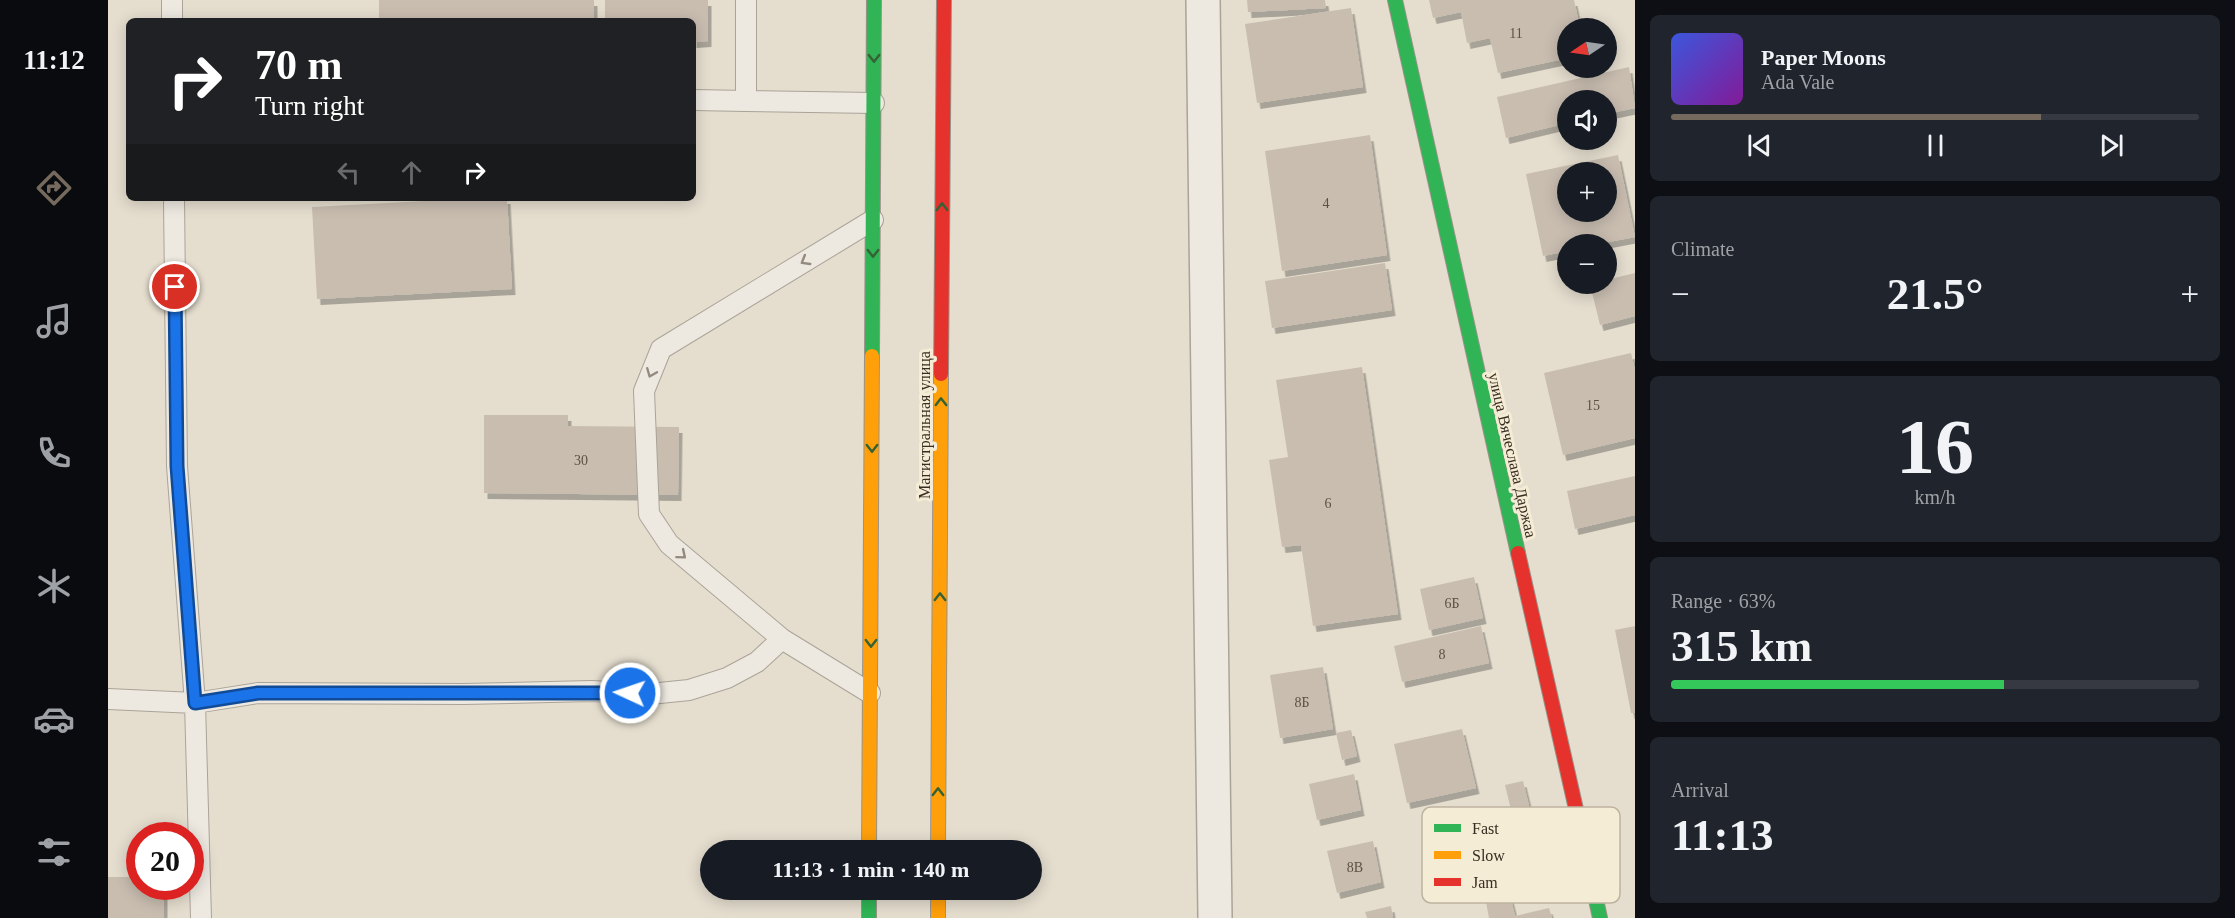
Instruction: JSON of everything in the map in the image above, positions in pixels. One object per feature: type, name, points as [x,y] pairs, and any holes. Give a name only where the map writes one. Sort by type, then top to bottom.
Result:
[{"type":"main road","points":[[869,840],[874,0]]},
{"type":"main road","name":"Магистральная улица","points":[[938,840],[944,0]]},
{"type":"main road","name":"улица Вячеслава Даржаа","points":[[1395,0],[1575,807]]},
{"type":"main road","points":[[869,900],[869,918]]},
{"type":"main road","points":[[938,900],[938,918]]},
{"type":"main road","name":"улица Вячеслава Даржаа","points":[[1597,903],[1600,918]]},
{"type":"street","points":[[1203,0],[1215,918]]},
{"type":"lane","points":[[172,0],[172,18]]},
{"type":"lane","points":[[746,0],[746,100]]},
{"type":"lane","points":[[696,100],[874,102]]},
{"type":"lane","points":[[174,201],[177,466],[195,703],[201,918]]},
{"type":"lane","points":[[870,693],[782,639],[669,544],[649,514],[644,391],[661,349],[873,220]]},
{"type":"lane","points":[[108,699],[195,703],[258,693],[463,694],[591,691],[650,694],[689,690],[727,678],[747,667],[782,639]]},
{"type":"building","points":[[379,0],[594,0],[594,18],[379,18]]},
{"type":"building","points":[[605,0],[708,0],[708,41],[696,42],[696,18],[605,18]]},
{"type":"building","points":[[1247,0],[1325,0],[1326,8],[1248,12]]},
{"type":"building","points":[[1429,0],[1574,0],[1578,18],[1557,18],[1557,60],[1498,73],[1490,38],[1467,43],[1461,12],[1433,18]]},
{"type":"building","points":[[1351,8],[1363,87],[1257,103],[1245,24]]},
{"type":"building","points":[[1629,67],[1635,108],[1617,112],[1617,90],[1557,90],[1557,126],[1506,138],[1497,97],[1581,78],[1617,78],[1617,70]]},
{"type":"building","points":[[1370,135],[1387,255],[1282,271],[1265,151]]},
{"type":"building","points":[[1618,155],[1635,237],[1617,240],[1617,234],[1557,234],[1557,253],[1543,256],[1526,174],[1557,168],[1557,222],[1617,222],[1617,162],[1584,162]]},
{"type":"building","points":[[425,201],[507,201],[512,289],[317,299],[312,207]]},
{"type":"building","points":[[1385,263],[1392,310],[1272,328],[1265,281]]},
{"type":"building","points":[[1635,273],[1635,316],[1600,325],[1592,294],[1617,294],[1617,277]]},
{"type":"building","points":[[1631,353],[1635,370],[1635,438],[1563,455],[1544,373]]},
{"type":"building","points":[[1362,367],[1398,614],[1313,626],[1301,545],[1282,547],[1269,460],[1288,457],[1276,380]]},
{"type":"building","points":[[484,415],[568,415],[568,426],[679,427],[678,495],[484,493]]},
{"type":"building","points":[[1635,476],[1635,515],[1575,529],[1567,491]]},
{"type":"building","points":[[1474,577],[1483,618],[1429,630],[1420,589]]},
{"type":"building","points":[[1481,626],[1489,663],[1402,682],[1394,646]]},
{"type":"building","points":[[1635,626],[1635,713],[1631,713],[1615,630]]},
{"type":"building","points":[[1323,667],[1333,729],[1280,738],[1270,675]]},
{"type":"building","points":[[1462,729],[1476,788],[1407,803],[1394,744]]},
{"type":"building","points":[[1351,730],[1357,756],[1342,760],[1336,733]]},
{"type":"building","points":[[1354,774],[1361,810],[1317,820],[1309,784]]},
{"type":"building","points":[[1523,781],[1529,807],[1510,807],[1505,785]]},
{"type":"building","points":[[1373,841],[1381,882],[1337,893],[1327,851]]},
{"type":"building","points":[[108,877],[126,877],[126,900],[164,900],[164,918],[108,918]]},
{"type":"building","points":[[1486,903],[1512,903],[1515,916],[1549,908],[1552,918],[1489,918]]},
{"type":"building","points":[[1391,906],[1393,918],[1367,918],[1365,912]]},
{"type":"traffic: fast","points":[[872,356],[874,0]]},
{"type":"traffic: fast","points":[[1395,0],[1518,553]]},
{"type":"traffic: fast","points":[[869,900],[869,918]]},
{"type":"traffic: fast","points":[[1597,903],[1600,918]]},
{"type":"traffic: slow","points":[[869,840],[872,356]]},
{"type":"traffic: slow","points":[[938,840],[941,374]]},
{"type":"traffic: slow","points":[[938,900],[938,918]]},
{"type":"traffic: jam","points":[[941,374],[944,0]]},
{"type":"traffic: jam","points":[[1518,553],[1576,807]]},
{"type":"route","points":[[175,287],[177,466],[195,703],[258,693],[463,694],[591,691],[630,693]]}]
